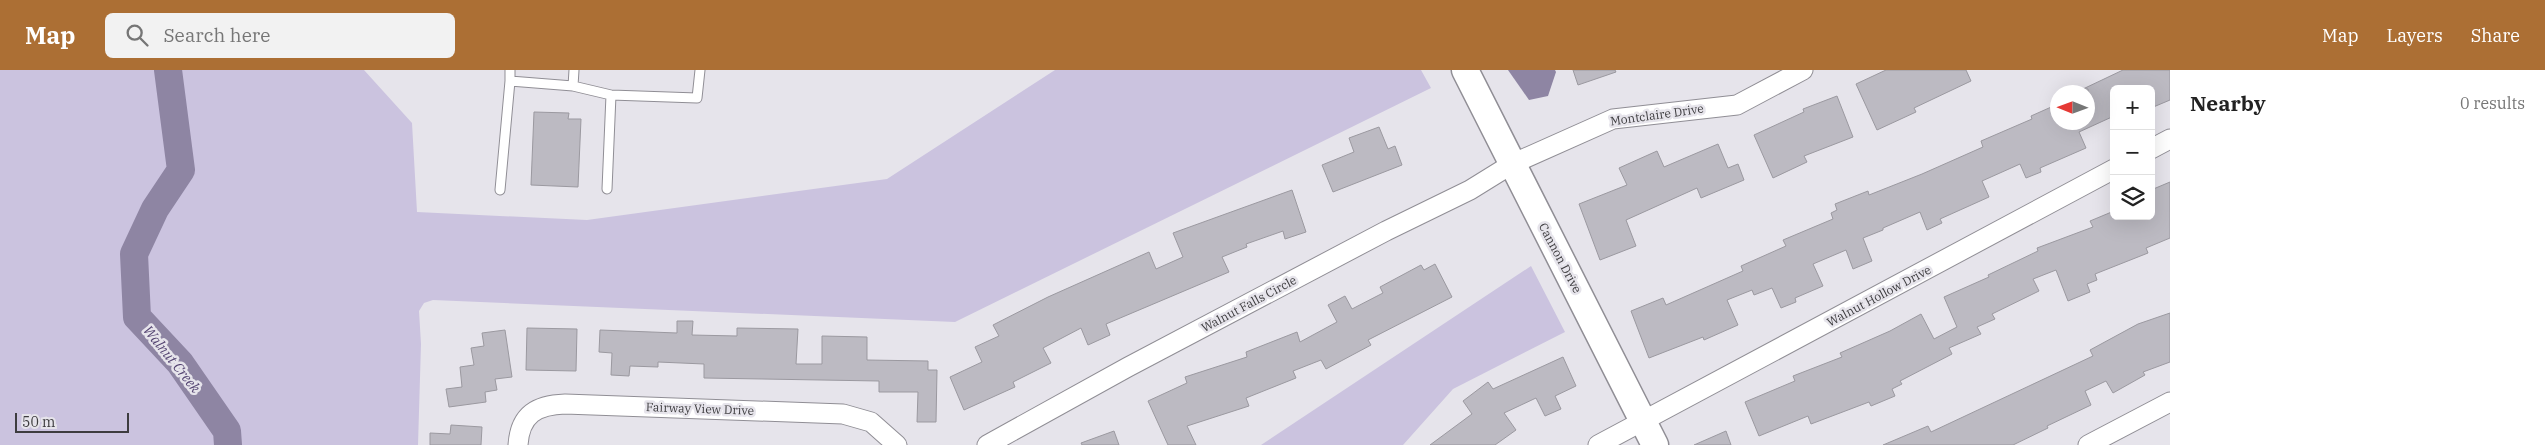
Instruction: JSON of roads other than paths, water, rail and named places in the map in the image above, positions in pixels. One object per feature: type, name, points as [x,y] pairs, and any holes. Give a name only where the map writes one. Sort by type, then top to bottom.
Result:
[{"type":"street","name":"Cannon Drive","points":[[1465,70],[1655,445]]},
{"type":"street","name":"Montclaire Drive","points":[[1512,164],[1612,119],[1736,105],[1803,70]]},
{"type":"street","points":[[2155,147],[2170,139]]},
{"type":"street","name":"Walnut Falls Circle","points":[[987,445],[1128,367],[1386,231],[1470,190],[1512,164]]},
{"type":"street","name":"Walnut Hollow Drive","points":[[1598,445],[2110,171]]},
{"type":"street","points":[[2088,445],[2170,402]]},
{"type":"street","name":"Fairway View Drive","points":[[518,445],[527,416],[544,405],[565,404],[842,414],[870,422],[897,445]]},
{"type":"lane","points":[[500,190],[510,70]]},
{"type":"lane","points":[[573,86],[574,70]]},
{"type":"lane","points":[[510,82],[573,86],[612,95],[697,98],[700,70]]},
{"type":"lane","points":[[607,189],[612,95]]},
{"type":"waterway","name":"Walnut Creek","points":[[168,70],[181,170],[155,209],[134,254],[137,317],[180,363],[227,431],[228,445]]}]
